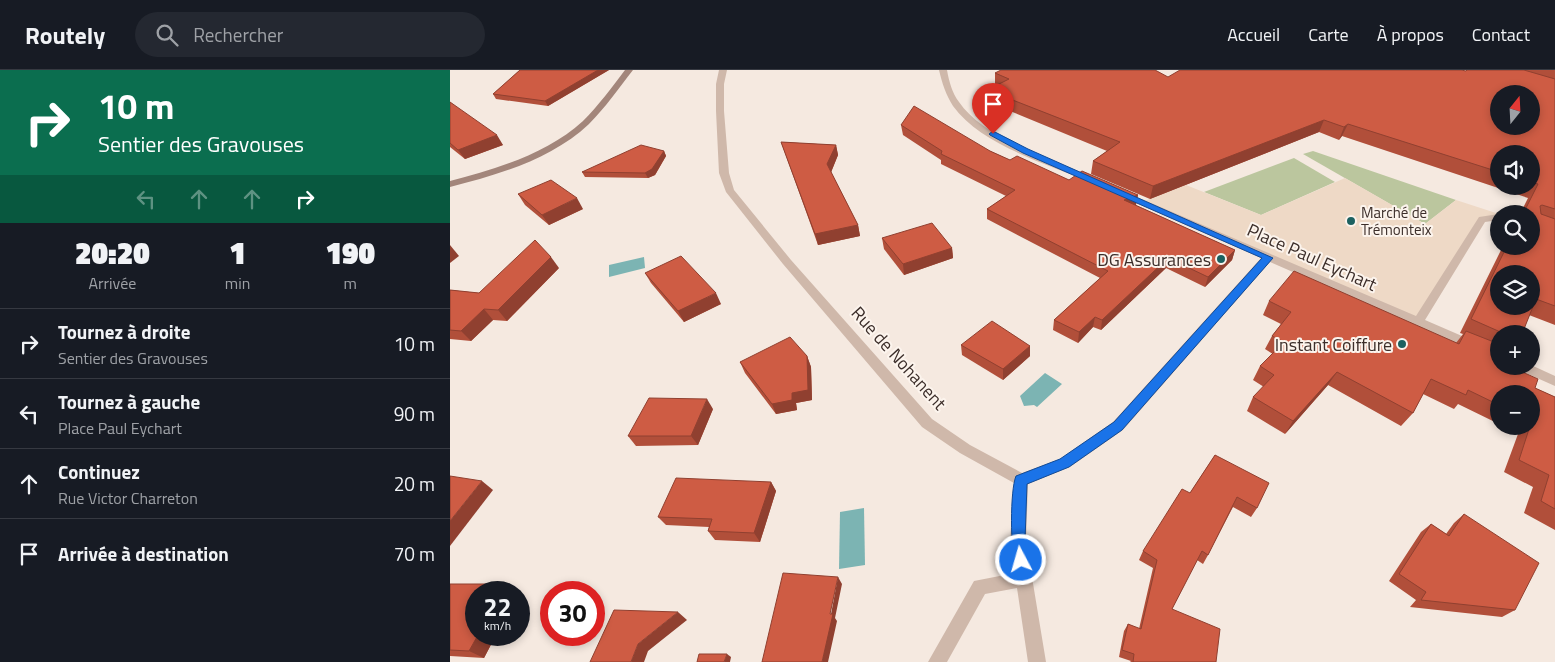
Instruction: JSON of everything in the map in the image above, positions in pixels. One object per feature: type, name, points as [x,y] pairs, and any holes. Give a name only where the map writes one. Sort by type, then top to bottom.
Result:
[{"type":"main road","points":[[450,184],[510,165],[561,141],[583,124],[629,70]]},
{"type":"street","name":"Rue de Nohanent","points":[[724,70],[720,84],[720,112],[724,173],[729,190],[787,262],[928,423],[965,449],[1020,480]]},
{"type":"street","points":[[943,70],[947,88],[958,107],[977,125],[1026,151],[1102,184]]},
{"type":"street","name":"Place Paul Eychart","points":[[1117,191],[1490,353]]},
{"type":"street","points":[[1418,322],[1482,219],[1490,218]]},
{"type":"street","points":[[1037,662],[1018,541],[1020,480],[1065,463],[1118,426],[1268,258]]},
{"type":"street","points":[[1540,374],[1555,381]]},
{"type":"street","points":[[937,662],[980,587],[1024,579]]},
{"type":"green space","points":[[1313,151],[1456,200],[1425,224],[1303,154]]},
{"type":"green space","points":[[1294,158],[1335,182],[1261,215],[1204,192]]},
{"type":"shaded area","points":[[1345,178],[1425,224],[1456,200],[1490,211],[1490,218],[1482,219],[1418,322],[1142,202],[1186,185],[1261,215]]},
{"type":"water","points":[[644,257],[645,268],[609,277],[609,265]]},
{"type":"water","points":[[1045,373],[1062,384],[1037,407],[1034,405],[1024,406],[1020,396]]},
{"type":"water","points":[[864,508],[865,565],[839,569],[840,512]]},
{"type":"building","points":[[520,70],[598,70],[545,101],[493,94]]},
{"type":"building","points":[[1001,70],[1155,70],[1168,77],[1180,70],[1524,70],[1555,79],[1555,209],[1542,205],[1528,205],[1532,195],[1540,195],[1540,145],[1490,145],[1490,169],[1348,124],[1344,127],[1324,120],[1153,186],[1093,161],[1120,142],[987,90],[1009,79],[995,73]]},
{"type":"building","points":[[450,102],[497,135],[458,150],[450,143]]},
{"type":"building","points":[[914,106],[990,151],[1010,160],[1017,156],[1069,180],[1082,171],[1138,195],[1124,200],[1235,250],[1208,277],[1168,258],[1102,320],[1095,317],[1079,332],[1054,320],[1108,271],[987,209],[1015,190],[941,154],[942,151],[901,125]]},
{"type":"building","points":[[781,142],[836,145],[827,164],[858,225],[815,234]]},
{"type":"building","points":[[641,145],[664,151],[652,169],[645,173],[582,172]]},
{"type":"building","points":[[551,180],[577,198],[542,215],[518,194]]},
{"type":"building","points":[[1540,206],[1541,214],[1555,219],[1555,306],[1540,300],[1540,265],[1498,265],[1503,255],[1540,255]]},
{"type":"building","points":[[932,223],[952,248],[903,264],[882,238]]},
{"type":"building","points":[[535,240],[551,257],[498,310],[484,309],[461,331],[450,330],[450,290],[479,293]]},
{"type":"building","points":[[681,256],[716,293],[678,311],[645,273]]},
{"type":"building","points":[[1294,271],[1459,344],[1466,331],[1490,340],[1490,375],[1529,375],[1538,379],[1536,385],[1490,385],[1490,401],[1468,390],[1466,395],[1431,379],[1413,413],[1337,372],[1293,421],[1253,397],[1274,375],[1260,366],[1284,342],[1272,336],[1291,312],[1269,301]]},
{"type":"building","points":[[1490,280],[1490,315],[1530,315],[1526,325],[1490,325],[1490,327],[1471,319]]},
{"type":"building","points":[[992,321],[1030,346],[1003,369],[961,345]]},
{"type":"building","points":[[790,337],[807,356],[808,390],[792,393],[792,400],[772,404],[740,362]]},
{"type":"building","points":[[1540,390],[1555,397],[1555,509],[1541,501],[1549,475],[1519,460],[1527,435],[1540,435]]},
{"type":"building","points":[[649,398],[707,399],[691,436],[628,436]]},
{"type":"building","points":[[1215,455],[1269,483],[1257,508],[1237,497],[1208,555],[1202,551],[1172,609],[1220,629],[1216,662],[1133,662],[1134,654],[1122,650],[1128,624],[1141,629],[1157,560],[1143,551],[1182,489],[1190,493]]},
{"type":"building","points":[[450,476],[482,481],[450,521]]},
{"type":"building","points":[[676,478],[771,482],[754,533],[708,531],[712,519],[658,517]]},
{"type":"building","points":[[1464,514],[1539,563],[1515,610],[1421,600],[1426,592],[1399,574],[1431,524],[1449,536]]},
{"type":"building","points":[[783,573],[838,577],[830,614],[833,614],[822,662],[762,662]]},
{"type":"building","points":[[450,584],[465,584],[465,646],[472,646],[469,651],[450,650]]},
{"type":"building","points":[[614,610],[678,612],[638,644],[631,662],[590,662],[597,646],[605,646],[605,630]]},
{"type":"building","points":[[699,654],[727,654],[724,662],[697,662]]},
{"type":"place","name":"Marché de Trémonteix","points":[[1351,221]]},
{"type":"place","name":"DG Assurances","points":[[1221,259]]},
{"type":"place","name":"Instant Coiffure","points":[[1402,344]]},
{"type":"route","points":[[993,134],[1026,151],[1268,258],[1118,426],[1065,463],[1020,480],[1018,541],[1021,560]]}]
